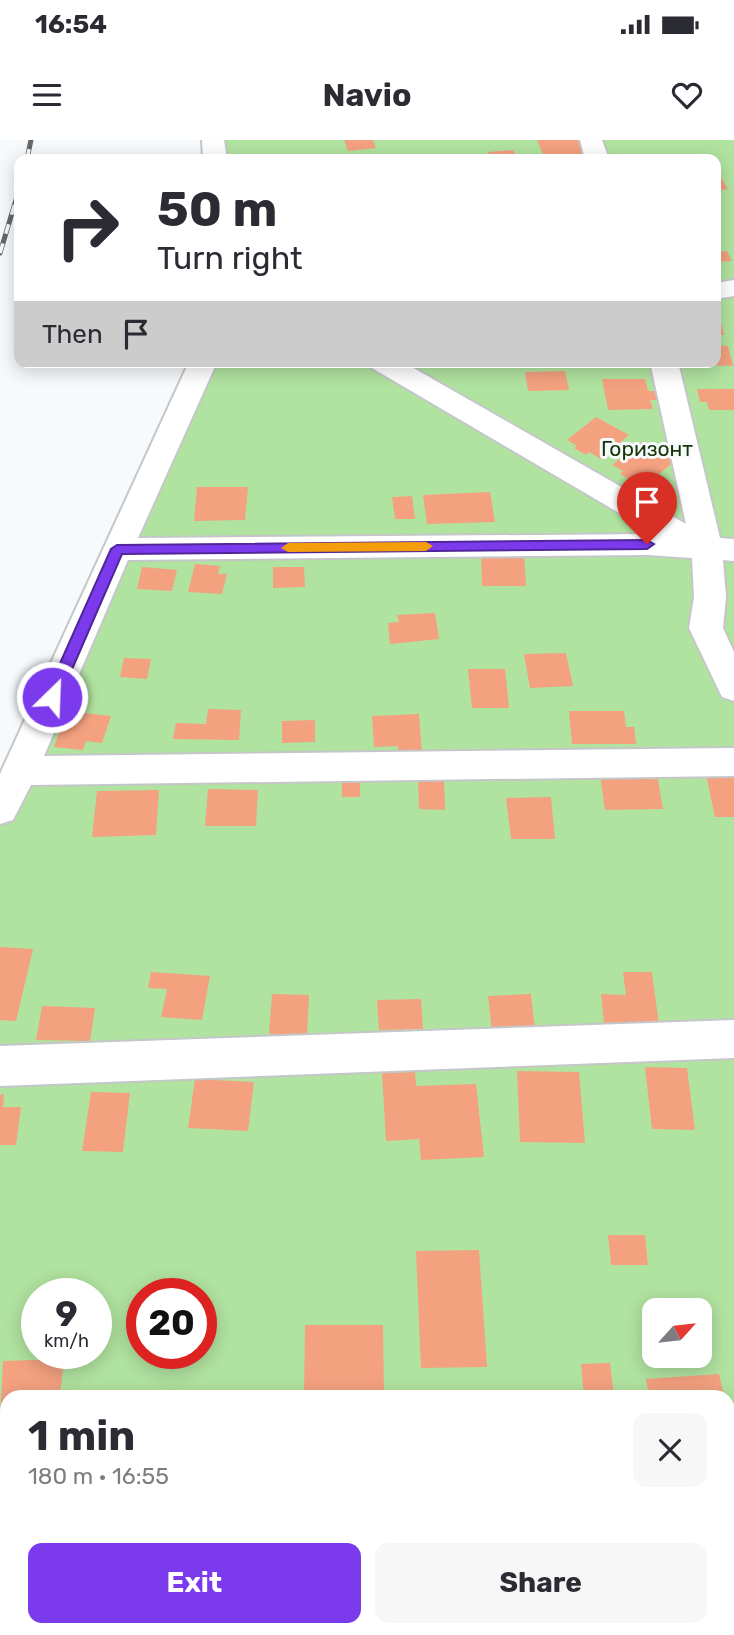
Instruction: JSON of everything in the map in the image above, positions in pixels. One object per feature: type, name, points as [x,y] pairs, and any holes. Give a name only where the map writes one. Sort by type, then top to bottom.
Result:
[{"type":"lane","points":[[0,809],[20,771],[200,368]]},
{"type":"lane","points":[[393,368],[725,555]]},
{"type":"lane","points":[[666,368],[725,555],[710,597],[706,628],[734,688]]},
{"type":"lane","points":[[117,549],[647,544],[725,555]]},
{"type":"lane","points":[[20,771],[734,762]]},
{"type":"lane","points":[[0,1066],[734,1039]]},
{"type":"green space","name":"Горизонт","points":[[210,140],[734,140],[734,1390],[0,1390],[0,777],[194,368],[721,368],[721,154],[211,154]]},
{"type":"building","points":[[344,140],[373,140],[376,148],[348,151]]},
{"type":"building","points":[[537,140],[584,140],[591,154],[543,154]]},
{"type":"building","points":[[513,150],[515,154],[489,154],[488,152]]},
{"type":"building","points":[[721,177],[728,189],[721,190]]},
{"type":"building","points":[[727,251],[732,261],[721,262],[721,252]]},
{"type":"building","points":[[721,345],[728,346],[733,366],[721,366]]},
{"type":"building","points":[[565,371],[569,390],[528,391],[525,372]]},
{"type":"building","points":[[602,379],[645,379],[648,391],[655,391],[657,400],[650,400],[653,409],[608,410]]},
{"type":"building","points":[[697,389],[734,389],[734,410],[709,410],[707,402],[700,402]]},
{"type":"building","points":[[596,417],[629,435],[601,459],[589,452],[586,455],[567,440]]},
{"type":"building","points":[[641,442],[676,460],[647,484],[635,478],[632,481],[620,474],[623,471],[612,465]]},
{"type":"building","points":[[197,487],[248,487],[245,520],[194,521]]},
{"type":"building","points":[[490,492],[495,522],[427,524],[423,495]]},
{"type":"building","points":[[412,496],[415,519],[395,519],[392,497]]},
{"type":"building","points":[[481,551],[524,552],[526,586],[482,586]]},
{"type":"building","points":[[195,564],[220,566],[218,574],[227,574],[222,594],[188,592]]},
{"type":"building","points":[[142,567],[177,570],[172,591],[137,589]]},
{"type":"building","points":[[273,567],[304,567],[305,587],[273,588]]},
{"type":"building","points":[[435,613],[439,639],[390,644],[388,623],[399,622],[397,615]]},
{"type":"building","points":[[566,653],[573,686],[530,688],[524,654]]},
{"type":"building","points":[[124,658],[151,659],[147,679],[120,677]]},
{"type":"building","points":[[468,669],[505,669],[509,708],[472,708]]},
{"type":"building","points":[[208,709],[241,710],[239,740],[173,739],[176,723],[206,724]]},
{"type":"building","points":[[67,711],[111,716],[102,743],[86,741],[83,750],[54,747]]},
{"type":"building","points":[[569,711],[624,711],[626,727],[634,727],[636,744],[572,744]]},
{"type":"building","points":[[419,714],[422,755],[398,756],[398,746],[374,747],[372,716]]},
{"type":"building","points":[[315,720],[315,742],[282,743],[282,721]]},
{"type":"building","points":[[705,770],[734,770],[734,817],[715,817]]},
{"type":"building","points":[[657,774],[663,809],[605,810],[600,775]]},
{"type":"building","points":[[342,777],[360,777],[360,797],[342,797]]},
{"type":"building","points":[[418,778],[444,778],[445,810],[419,809]]},
{"type":"building","points":[[208,789],[258,790],[256,826],[205,826]]},
{"type":"building","points":[[159,790],[156,835],[92,837],[97,791]]},
{"type":"building","points":[[551,797],[555,839],[511,839],[506,798]]},
{"type":"building","points":[[0,947],[33,949],[16,1021],[0,1020]]},
{"type":"building","points":[[151,972],[210,976],[202,1020],[161,1017],[167,989],[148,988]]},
{"type":"building","points":[[623,972],[652,972],[659,1025],[604,1024],[601,994],[626,995]]},
{"type":"building","points":[[272,994],[309,995],[307,1035],[269,1034]]},
{"type":"building","points":[[531,994],[535,1029],[492,1031],[488,996]]},
{"type":"building","points":[[421,999],[423,1029],[379,1030],[377,1000]]},
{"type":"building","points":[[42,1006],[95,1008],[90,1041],[36,1040]]},
{"type":"building","points":[[645,1067],[687,1068],[695,1130],[652,1129]]},
{"type":"building","points":[[517,1071],[579,1072],[585,1143],[520,1142]]},
{"type":"building","points":[[415,1072],[416,1086],[476,1084],[484,1157],[421,1160],[419,1139],[386,1141],[382,1073]]},
{"type":"building","points":[[195,1079],[254,1082],[248,1131],[188,1128]]},
{"type":"building","points":[[91,1092],[130,1093],[123,1152],[82,1151]]},
{"type":"building","points":[[4,1094],[3,1107],[21,1107],[16,1145],[0,1145],[0,1095]]},
{"type":"building","points":[[608,1235],[645,1235],[648,1265],[611,1265]]},
{"type":"building","points":[[479,1250],[487,1367],[421,1368],[416,1251]]},
{"type":"building","points":[[305,1325],[383,1325],[384,1390],[304,1390]]},
{"type":"building","points":[[21,1360],[21,1369],[63,1369],[61,1390],[2,1390],[3,1361]]},
{"type":"building","points":[[610,1363],[613,1390],[583,1390],[581,1364]]},
{"type":"building","points":[[719,1374],[723,1390],[648,1390],[646,1379]]},
{"type":"railway","points":[[28,154],[31,140]]},
{"type":"railway","points":[[0,253],[14,207]]},
{"type":"slow traffic","points":[[288,548],[426,546]]},
{"type":"route","points":[[52,697],[117,549],[647,544]]}]
